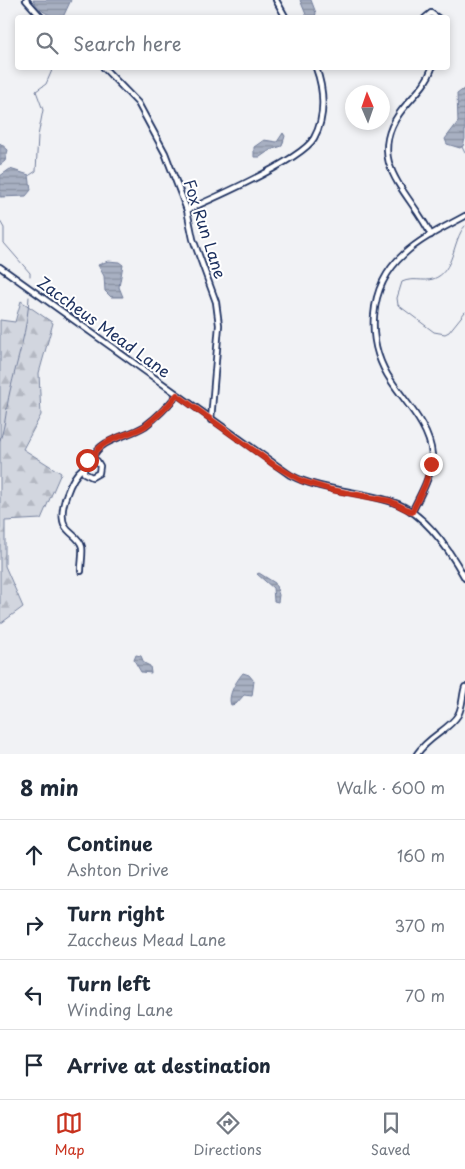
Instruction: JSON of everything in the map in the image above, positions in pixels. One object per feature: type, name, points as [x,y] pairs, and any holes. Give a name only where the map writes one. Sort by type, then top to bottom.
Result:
[{"type":"street","points":[[26,0],[39,15]]},
{"type":"street","points":[[276,0],[284,15]]},
{"type":"street","name":"Fox Run Lane","points":[[106,70],[138,103],[168,160],[187,210],[193,239],[219,315],[211,420]]},
{"type":"street","points":[[187,210],[280,163],[310,144],[317,130],[323,101],[323,88],[317,70]]},
{"type":"street","points":[[431,70],[420,90],[393,124],[388,161],[397,183],[431,235]]},
{"type":"street","points":[[412,512],[430,469],[430,446],[417,418],[382,367],[374,340],[373,320],[379,291],[389,270],[405,252],[465,216]]},
{"type":"street","name":"Zaccheus Mead Lane","points":[[0,267],[274,465],[302,481],[332,490],[390,501],[412,512],[436,537],[465,578]]},
{"type":"street","points":[[81,571],[82,546],[64,525],[63,519],[69,488],[75,476],[83,468],[84,462],[92,459],[96,451],[105,444],[144,427],[177,395]]},
{"type":"street","points":[[83,468],[89,476],[99,473],[99,463],[92,459]]},
{"type":"street","points":[[417,754],[426,741],[458,716],[465,687]]},
{"type":"green space","points":[[21,301],[53,323],[39,373],[41,415],[23,449],[61,473],[41,519],[5,521],[5,566],[23,607],[0,624],[0,320],[15,322]]},
{"type":"water","points":[[33,0],[71,0],[64,15],[51,15],[39,7]]},
{"type":"water","points":[[300,0],[311,0],[316,15],[306,15]]},
{"type":"water","points":[[465,88],[465,139],[463,146],[460,148],[447,144],[445,139],[458,122],[457,94]]},
{"type":"water","points":[[283,133],[285,136],[282,146],[270,150],[260,157],[254,157],[254,147],[264,140],[277,142]]},
{"type":"water","points":[[0,143],[8,150],[5,161],[0,165]]},
{"type":"water","points":[[10,169],[29,175],[31,190],[26,196],[0,197],[0,176]]},
{"type":"water","points":[[108,261],[119,262],[123,265],[119,287],[123,297],[111,297],[105,291],[104,276],[98,265]]},
{"type":"water","points":[[259,573],[275,583],[279,595],[278,602],[274,601],[273,588],[257,574]]},
{"type":"water","points":[[136,655],[141,656],[144,663],[150,666],[151,673],[141,672],[134,660]]},
{"type":"water","points":[[243,673],[249,675],[254,681],[252,696],[244,695],[236,704],[231,705],[231,692]]},
{"type":"waterway","points":[[30,175],[36,171],[38,136],[43,110],[36,91],[46,84],[52,70]]},
{"type":"waterway","points":[[462,147],[465,153]]},
{"type":"waterway","points":[[0,221],[4,228],[4,243],[30,273],[30,276]]},
{"type":"waterway","points":[[465,226],[445,270],[433,279],[402,282],[397,298],[398,305],[434,332],[445,334],[449,332],[465,312]]},
{"type":"waterway","points":[[0,440],[24,333],[29,297]]},
{"type":"route","points":[[87,460],[92,459],[96,451],[115,438],[144,427],[167,407],[177,395],[274,465],[314,486],[390,501],[412,512],[425,485],[431,464]]}]
